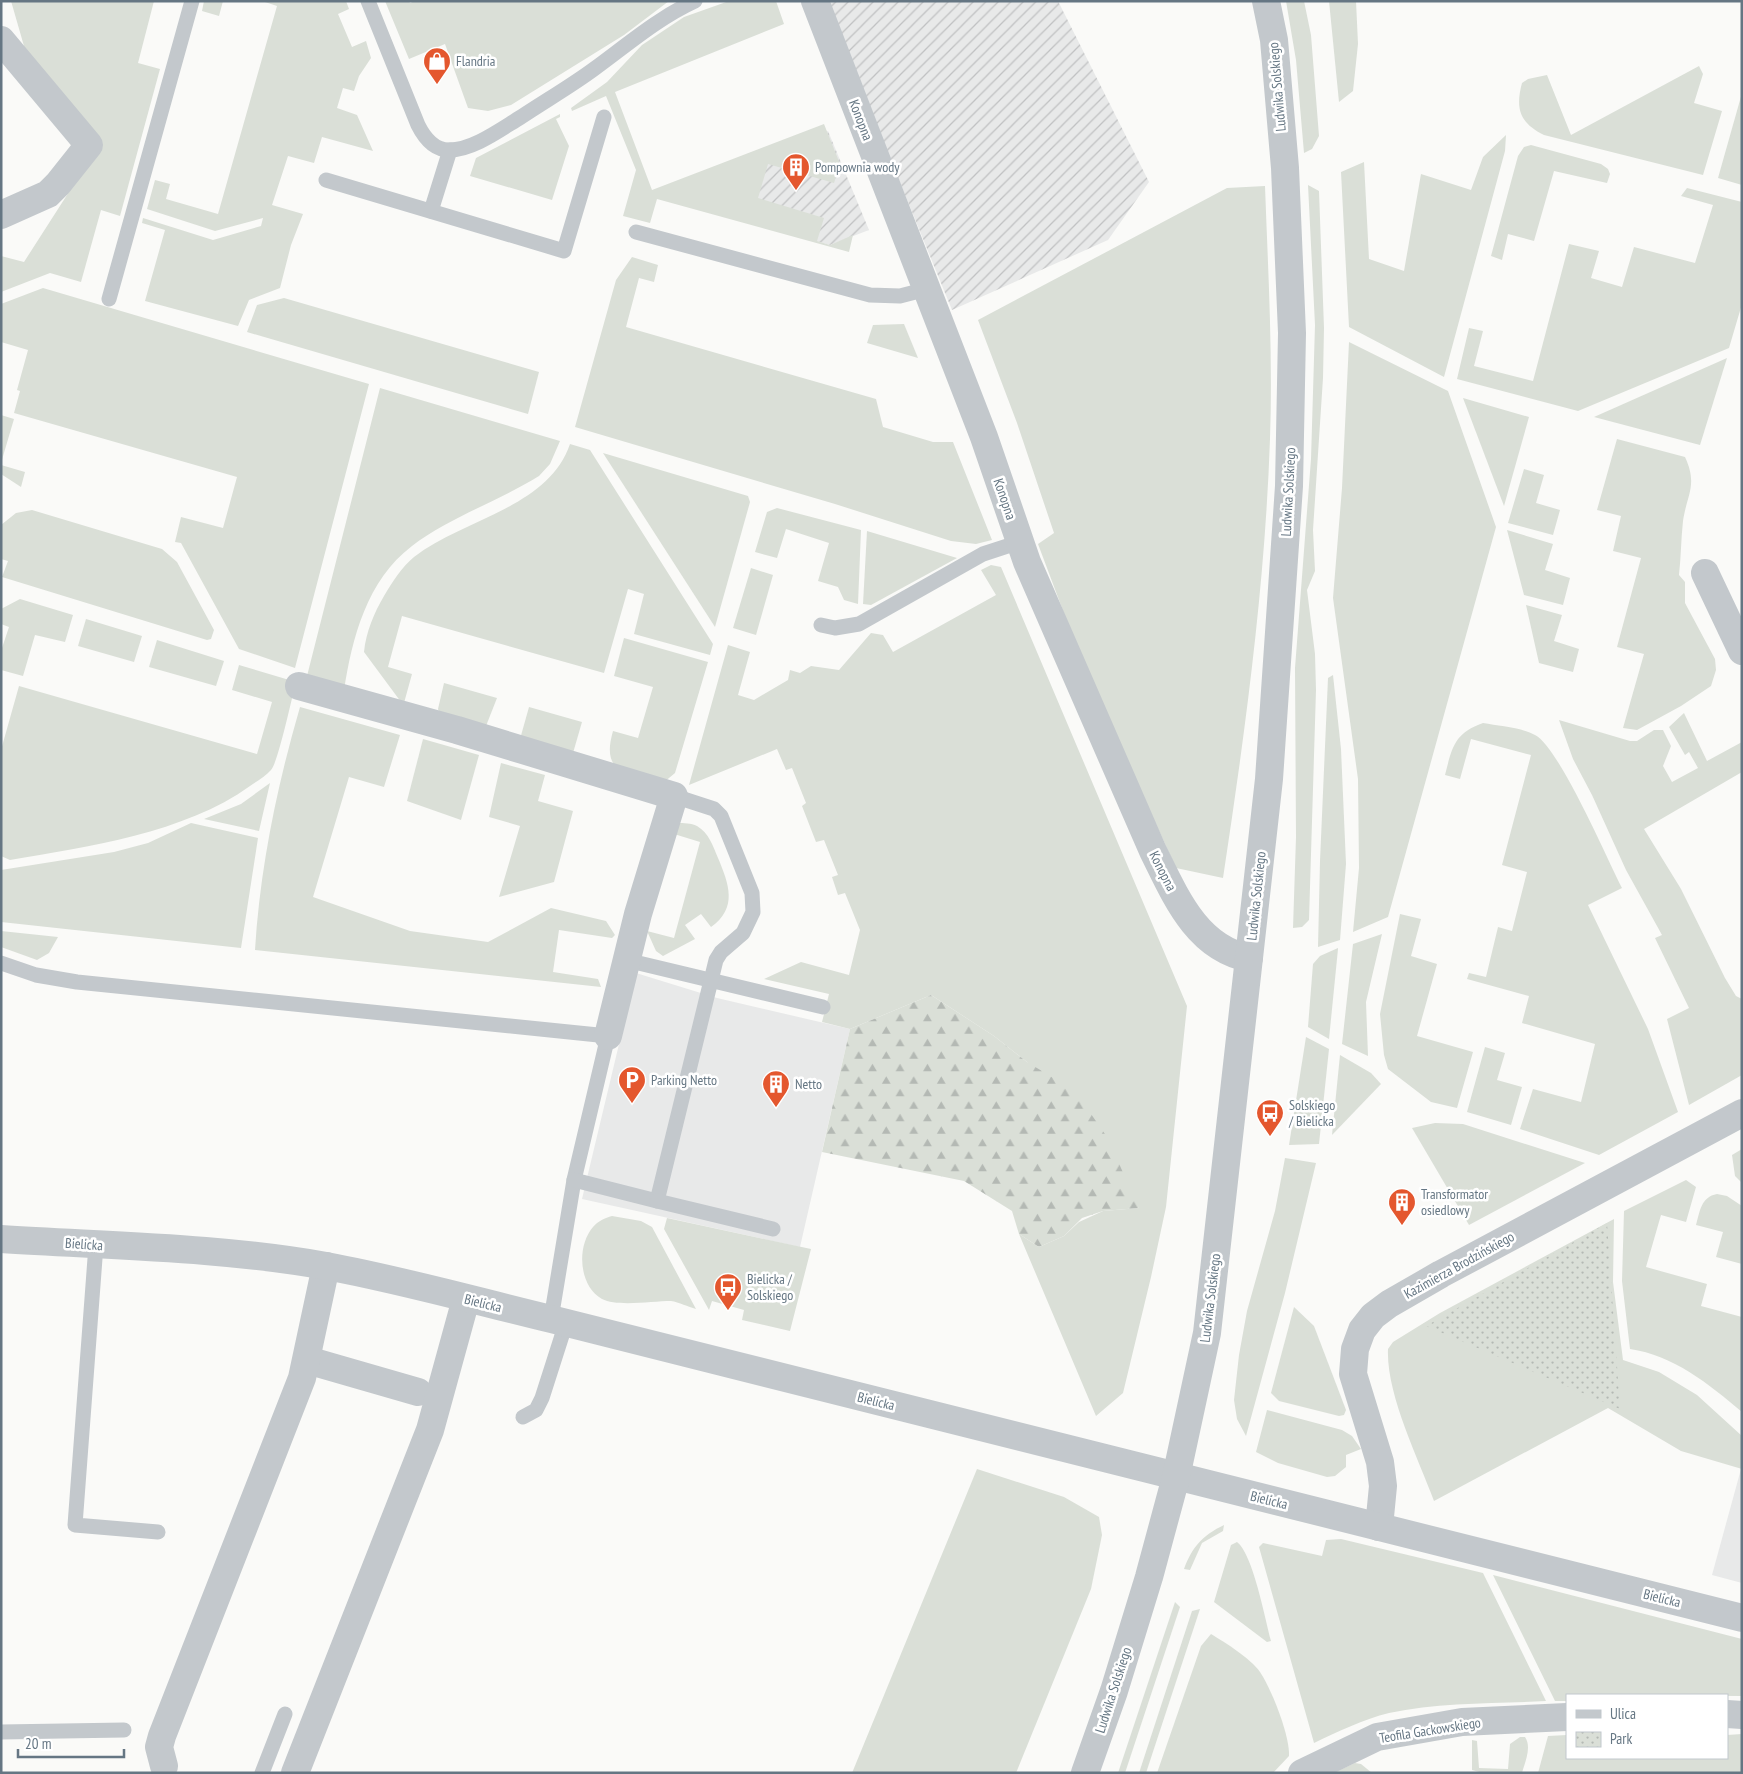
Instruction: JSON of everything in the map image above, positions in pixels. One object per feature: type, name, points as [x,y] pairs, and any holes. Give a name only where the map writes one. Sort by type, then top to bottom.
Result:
[{"type":"street","name":"Konopna","points":[[815,1],[984,437],[1020,542],[1153,851],[1175,895],[1200,932],[1212,942],[1236,956],[1249,958]]},
{"type":"street","name":"Ludwika Solskiego","points":[[1085,1773],[1114,1691],[1146,1587],[1176,1476],[1206,1333],[1269,779],[1289,486],[1292,333],[1285,177],[1274,40],[1266,1]]},
{"type":"street","points":[[1,40],[89,145],[48,194],[1,215]]},
{"type":"street","points":[[1705,573],[1742,651]]},
{"type":"street","points":[[299,686],[457,730],[674,796],[626,960],[608,1036]]},
{"type":"street","name":"Kazimierza Brodzińskiego","points":[[1379,1527],[1383,1486],[1380,1462],[1353,1374],[1352,1362],[1362,1330],[1373,1316],[1389,1304],[1458,1265],[1742,1112]]},
{"type":"street","name":"Bielicka","points":[[1,1239],[243,1254],[326,1266],[559,1321],[1742,1618]]},
{"type":"street","points":[[168,1770],[159,1747],[162,1736],[299,1386],[307,1360],[326,1266]]},
{"type":"street","points":[[295,1773],[430,1430],[466,1299]]},
{"type":"street","points":[[307,1360],[418,1392]]},
{"type":"street","points":[[1728,1714],[1742,1715]]},
{"type":"street","name":"Teofila Gackowskiego","points":[[1302,1773],[1377,1737],[1462,1722],[1566,1717]]},
{"type":"lane","points":[[109,299],[192,1]]},
{"type":"lane","points":[[368,1],[424,136],[433,145],[450,150],[474,143],[505,127],[591,71],[673,11],[695,1]]},
{"type":"lane","points":[[326,180],[564,251],[604,116]]},
{"type":"lane","points":[[432,211],[450,150]]},
{"type":"lane","points":[[636,232],[870,295],[900,296],[927,289]]},
{"type":"lane","points":[[821,625],[835,628],[859,624],[983,554],[1020,542]]},
{"type":"lane","points":[[657,1201],[716,960],[721,952],[743,934],[753,912],[752,893],[721,816],[714,809],[674,796]]},
{"type":"lane","points":[[626,960],[824,1007]]},
{"type":"lane","points":[[1,963],[36,975],[77,982],[608,1036],[574,1180],[559,1321],[542,1398],[536,1410],[523,1417]]},
{"type":"lane","points":[[574,1180],[773,1229]]},
{"type":"lane","points":[[96,1245],[75,1525],[158,1532]]},
{"type":"lane","points":[[262,1773],[285,1714]]},
{"type":"lane","points":[[1,1732],[124,1730]]},
{"type":"shaded area","points":[[826,1],[1058,1],[1149,182],[1108,240],[952,310]]},
{"type":"shaded area","points":[[828,131],[869,230],[830,245],[679,203]]},
{"type":"shaded area","points":[[636,973],[717,998],[850,1029],[800,1247],[582,1199]]},
{"type":"shaded area","points":[[1742,1469],[1742,1583],[1712,1575]]},
{"type":"green space","points":[[11,1],[154,1],[138,63],[160,69],[120,216],[101,210],[81,282],[50,273],[1,292],[1,256],[24,262],[101,142],[26,53]]},
{"type":"green space","points":[[204,1],[223,1],[219,16],[202,11]]},
{"type":"green space","points":[[262,1],[346,1],[349,9],[338,14],[352,47],[366,41],[371,58],[359,76],[354,91],[343,88],[337,108],[357,115],[373,151],[322,137],[314,163],[288,156],[272,205],[303,214],[291,245],[280,288],[249,300],[238,326],[145,301],[165,230],[142,223],[143,218],[213,240],[261,226],[263,218],[215,231],[147,209],[155,180],[170,184],[166,199],[218,214],[277,6]]},
{"type":"green space","points":[[385,1],[409,1],[410,3],[415,1],[669,1],[624,35],[511,105],[488,111],[468,108],[445,44],[409,59]]},
{"type":"green space","points":[[729,1],[776,1],[784,24],[615,92],[652,190],[824,124],[840,164],[834,183],[768,164],[758,198],[824,218],[817,241],[830,245],[853,235],[849,252],[657,199],[650,223],[623,216],[636,170],[606,96],[572,111],[571,108],[607,82],[642,45],[684,17]]},
{"type":"green space","points":[[1286,1],[1304,1],[1311,35],[1319,136],[1312,149],[1304,153],[1296,60]]},
{"type":"green space","points":[[1329,1],[1356,1],[1358,44],[1353,91],[1339,102]]},
{"type":"green space","points":[[1699,66],[1703,74],[1694,103],[1722,111],[1703,175],[1544,135],[1529,125],[1521,114],[1519,100],[1522,83],[1528,79],[1547,75],[1571,135]]},
{"type":"green space","points":[[1742,93],[1742,185],[1718,178]]},
{"type":"green space","points":[[560,114],[560,117],[556,119],[569,146],[552,200],[470,176],[476,158]]},
{"type":"green space","points":[[1506,135],[1505,151],[1444,377],[1349,327],[1341,172],[1364,162],[1369,259],[1404,271],[1421,174],[1471,190],[1483,157]]},
{"type":"green space","points":[[1531,145],[1601,164],[1608,169],[1610,174],[1607,183],[1554,171],[1534,241],[1508,234],[1502,260],[1491,256],[1518,156],[1524,147]]},
{"type":"green space","points":[[1308,185],[1319,191],[1324,328],[1323,378],[1313,530],[1315,571],[1307,590],[1315,654],[1316,690],[1309,920],[1302,927],[1293,928],[1296,837],[1295,668],[1311,459],[1315,325]]},
{"type":"green space","points":[[1265,186],[1271,376],[1270,439],[1264,549],[1253,659],[1223,878],[1176,868],[1083,664],[1038,544],[1054,533],[1017,423],[978,320],[1227,188]]},
{"type":"green space","points":[[1687,188],[1742,202],[1742,304],[1729,348],[1578,411],[1457,379],[1469,328],[1483,331],[1474,366],[1533,381],[1569,244],[1599,251],[1591,278],[1622,287],[1634,247],[1695,263],[1713,205],[1681,196]]},
{"type":"green space","points":[[632,257],[658,265],[654,282],[639,278],[626,327],[876,399],[883,427],[933,442],[953,442],[992,540],[976,544],[951,541],[835,504],[575,427],[616,280]]},
{"type":"green space","points":[[43,288],[369,384],[295,668],[239,649],[181,543],[175,542],[181,517],[223,528],[237,477],[14,413],[20,391],[17,390],[28,350],[1,342],[1,304]]},
{"type":"green space","points":[[284,298],[539,372],[528,414],[247,332],[257,305]]},
{"type":"green space","points":[[904,324],[918,358],[867,343],[873,325]]},
{"type":"green space","points":[[1349,342],[1448,391],[1496,527],[1388,917],[1353,932],[1359,868],[1358,779],[1333,598],[1342,488]]},
{"type":"green space","points":[[1727,358],[1700,445],[1594,417]]},
{"type":"green space","points":[[380,388],[560,441],[550,464],[539,476],[441,527],[412,546],[396,560],[373,593],[364,611],[347,671],[344,691],[306,680]]},
{"type":"green space","points":[[1463,398],[1529,417],[1504,506]]},
{"type":"green space","points":[[1,415],[14,419],[1,463]]},
{"type":"green space","points":[[1617,439],[1685,457],[1691,475],[1691,482],[1683,521],[1679,575],[1685,582],[1685,603],[1715,659],[1716,670],[1711,686],[1681,706],[1637,730],[1623,728],[1644,654],[1617,647],[1641,558],[1613,551],[1621,516],[1597,510]]},
{"type":"green space","points":[[570,444],[590,450],[713,644],[710,655],[634,634],[644,594],[628,589],[604,673],[402,616],[388,667],[412,674],[404,703],[401,702],[364,652],[371,623],[390,585],[414,557],[434,544],[524,498],[543,483],[559,466]]},
{"type":"green space","points":[[603,453],[748,496],[750,502],[715,627]]},
{"type":"green space","points":[[1,465],[25,472],[21,487],[1,474]]},
{"type":"green space","points":[[1524,469],[1544,475],[1536,503],[1560,510],[1553,535],[1508,523]]},
{"type":"green space","points":[[777,508],[861,530],[858,604],[844,600],[838,587],[818,581],[829,543],[786,529],[777,558],[755,552],[767,512]]},
{"type":"green space","points":[[32,510],[162,549],[177,562],[214,630],[211,639],[207,640],[2,577],[8,561],[1,559],[1,525],[16,513]]},
{"type":"green space","points":[[1507,530],[1553,544],[1545,570],[1570,578],[1563,605],[1524,595]]},
{"type":"green space","points":[[867,531],[957,558],[871,605],[863,604]]},
{"type":"green space","points":[[991,565],[1001,567],[1187,1006],[1166,1207],[1151,1277],[1123,1393],[1096,1416],[1019,1234],[1039,1247],[1064,1236],[1079,1222],[1103,1211],[1139,1208],[1027,1062],[994,1036],[931,995],[850,1029],[822,1022],[829,994],[764,979],[801,962],[849,975],[860,930],[845,893],[838,895],[832,877],[838,875],[824,840],[816,842],[802,806],[806,803],[792,768],[786,770],[777,749],[689,785],[728,645],[750,652],[738,695],[754,700],[788,680],[790,670],[800,673],[811,666],[839,670],[871,633],[883,635],[893,652],[996,595],[981,570]]},
{"type":"green space","points":[[751,568],[773,575],[756,635],[733,628]]},
{"type":"green space","points":[[20,599],[73,615],[65,642],[35,635],[23,676],[1,670],[1,651],[9,627],[1,624],[1,609]]},
{"type":"green space","points":[[1526,605],[1562,615],[1554,641],[1579,649],[1573,672],[1539,663]]},
{"type":"green space","points":[[86,619],[142,636],[134,662],[78,646]]},
{"type":"green space","points":[[624,638],[708,662],[675,773],[663,783],[620,770],[614,765],[611,757],[610,746],[613,731],[638,738],[653,687],[614,676]]},
{"type":"green space","points":[[157,640],[224,661],[216,686],[149,667]]},
{"type":"green space","points":[[239,665],[296,682],[274,765],[267,774],[224,802],[196,816],[166,827],[71,850],[10,860],[1,856],[1,750],[19,686],[257,754],[272,702],[232,690]]},
{"type":"green space","points":[[1333,675],[1341,749],[1346,864],[1340,940],[1318,947],[1328,678]]},
{"type":"green space","points":[[444,683],[497,698],[486,726],[441,717],[438,709]]},
{"type":"green space","points":[[300,707],[400,735],[384,787],[349,777],[313,897],[410,931],[488,942],[551,908],[606,921],[615,935],[612,938],[559,930],[553,972],[598,979],[601,987],[255,950],[265,858],[277,797]]},
{"type":"green space","points":[[529,707],[582,722],[573,753],[520,739]]},
{"type":"green space","points":[[1684,713],[1707,761],[1742,742],[1742,772],[1644,829],[1681,889],[1725,978],[1736,996],[1742,999],[1742,1075],[1689,1105],[1667,1019],[1689,1008],[1655,938],[1662,935],[1626,870],[1592,795],[1573,759],[1559,720],[1630,741],[1637,741],[1654,730],[1663,730],[1671,746],[1663,766],[1672,782],[1698,768],[1689,752],[1685,755],[1669,727]]},
{"type":"green space","points":[[1483,723],[1523,730],[1535,735],[1545,744],[1569,781],[1622,888],[1588,905],[1648,1029],[1678,1112],[1599,1155],[1520,1129],[1533,1089],[1581,1102],[1595,1044],[1522,1023],[1529,996],[1467,979],[1469,973],[1486,977],[1498,927],[1512,931],[1527,872],[1502,865],[1531,755],[1471,739],[1460,779],[1445,775],[1452,749],[1460,737],[1473,727]]},
{"type":"green space","points":[[423,739],[479,755],[461,820],[407,801]]},
{"type":"green space","points":[[501,763],[545,775],[538,801],[573,811],[554,882],[499,897],[520,826],[489,817]]},
{"type":"green space","points":[[270,783],[259,831],[204,819],[241,804]]},
{"type":"green space","points":[[191,823],[258,838],[241,948],[1,922],[1,870],[114,852],[148,843]]},
{"type":"green space","points":[[677,823],[695,825],[708,836],[725,877],[729,895],[728,904],[720,920],[711,927],[701,914],[685,925],[695,939],[663,956],[656,951],[647,931],[674,938],[700,842],[674,834]]},
{"type":"green space","points":[[1400,914],[1421,919],[1411,956],[1437,964],[1417,1036],[1473,1052],[1457,1108],[1431,1102],[1388,1069],[1384,1055],[1380,1014]]},
{"type":"green space","points":[[1,931],[58,937],[49,953],[37,960],[1,947]]},
{"type":"green space","points":[[1382,934],[1366,1002],[1368,1056],[1342,1044],[1353,944]]},
{"type":"green space","points":[[1338,948],[1329,1039],[1308,1027],[1313,964],[1320,956]]},
{"type":"green space","points":[[931,995],[994,1036],[1027,1062],[1075,1091],[1107,1137],[1139,1208],[1103,1211],[1082,1218],[1064,1236],[1039,1247],[1019,1234],[1012,1211],[964,1181],[822,1152],[850,1029]]},
{"type":"green space","points":[[1306,1037],[1329,1049],[1319,1144],[1289,1145]]},
{"type":"green space","points":[[1485,1047],[1505,1053],[1497,1080],[1522,1087],[1511,1125],[1467,1112]]},
{"type":"green space","points":[[1340,1055],[1371,1073],[1381,1084],[1332,1135]]},
{"type":"green space","points":[[1435,1123],[1463,1124],[1585,1163],[1469,1225],[1412,1128]]},
{"type":"green space","points":[[1742,1149],[1742,1183],[1735,1176],[1732,1155]]},
{"type":"green space","points":[[1285,1158],[1316,1163],[1285,1293],[1246,1436],[1237,1419],[1234,1400],[1239,1355],[1247,1311],[1275,1211]]},
{"type":"green space","points":[[1686,1180],[1696,1187],[1686,1222],[1661,1215],[1646,1267],[1707,1284],[1701,1306],[1742,1317],[1742,1412],[1717,1391],[1676,1364],[1646,1352],[1630,1349],[1622,1281],[1624,1211]]},
{"type":"green space","points":[[1717,1194],[1727,1196],[1742,1206],[1742,1264],[1716,1257],[1723,1232],[1696,1225],[1704,1201]]},
{"type":"green space","points":[[612,1216],[641,1221],[652,1227],[696,1309],[671,1301],[617,1303],[602,1299],[594,1293],[588,1285],[582,1266],[584,1245],[593,1227],[602,1220]]},
{"type":"green space","points":[[667,1218],[811,1249],[790,1331],[742,1320],[744,1310],[712,1301],[709,1310],[664,1229]]},
{"type":"green space","points":[[1614,1219],[1613,1282],[1623,1360],[1659,1372],[1697,1395],[1742,1436],[1742,1469],[1681,1451],[1608,1408],[1434,1501],[1397,1406],[1389,1367],[1388,1349],[1393,1342],[1440,1313]]},
{"type":"green space","points":[[1607,1223],[1620,1409],[1426,1326]]},
{"type":"green space","points":[[1294,1307],[1314,1326],[1346,1410],[1344,1415],[1339,1416],[1279,1401],[1271,1393]]},
{"type":"green space","points":[[1267,1410],[1342,1430],[1352,1436],[1361,1449],[1346,1455],[1346,1467],[1335,1476],[1327,1477],[1278,1463],[1256,1452]]},
{"type":"green space","points":[[977,1469],[1064,1497],[1099,1517],[1102,1535],[1091,1589],[1016,1773],[852,1773]]},
{"type":"green space","points":[[1224,1525],[1223,1531],[1202,1543],[1190,1570],[1184,1569],[1199,1542]]},
{"type":"green space","points":[[1341,1539],[1483,1573],[1546,1701],[1447,1705],[1408,1709],[1370,1719],[1314,1743],[1259,1547],[1263,1543],[1322,1556],[1326,1540]]},
{"type":"green space","points":[[1237,1542],[1243,1549],[1253,1573],[1271,1641],[1267,1642],[1214,1602],[1231,1545]]},
{"type":"green space","points":[[1493,1575],[1742,1639],[1742,1696],[1728,1696],[1728,1694],[1566,1694],[1566,1701],[1555,1701]]},
{"type":"green space","points":[[1175,1602],[1180,1607],[1125,1773],[1118,1773]]},
{"type":"green space","points":[[1200,1609],[1146,1773],[1139,1773],[1192,1611]]},
{"type":"green space","points":[[1211,1634],[1250,1661],[1260,1672],[1270,1690],[1289,1747],[1289,1756],[1273,1773],[1157,1773],[1201,1646]]},
{"type":"green space","points":[[1742,1734],[1742,1773],[1538,1773],[1548,1736],[1566,1735],[1566,1759],[1728,1759],[1728,1735]]},
{"type":"green space","points":[[1520,1737],[1525,1737],[1528,1745],[1522,1773],[1483,1773],[1472,1770],[1472,1740],[1477,1741],[1479,1768],[1508,1769],[1510,1744]]},
{"type":"green space","points":[[1355,1763],[1361,1764],[1372,1773],[1333,1773]]},
{"type":"place","name":"Flandria","points":[[437,85]]},
{"type":"place","name":"Pompownia wody","points":[[796,191]]},
{"type":"place","name":"Parking Netto","points":[[632,1104]]},
{"type":"place","name":"Netto","points":[[776,1108]]},
{"type":"place","name":"Solskiego / Bielicka","points":[[1270,1137]]},
{"type":"place","name":"Transformator osiedlowy","points":[[1402,1226]]},
{"type":"place","name":"Bielicka / Solskiego","points":[[728,1311]]}]
